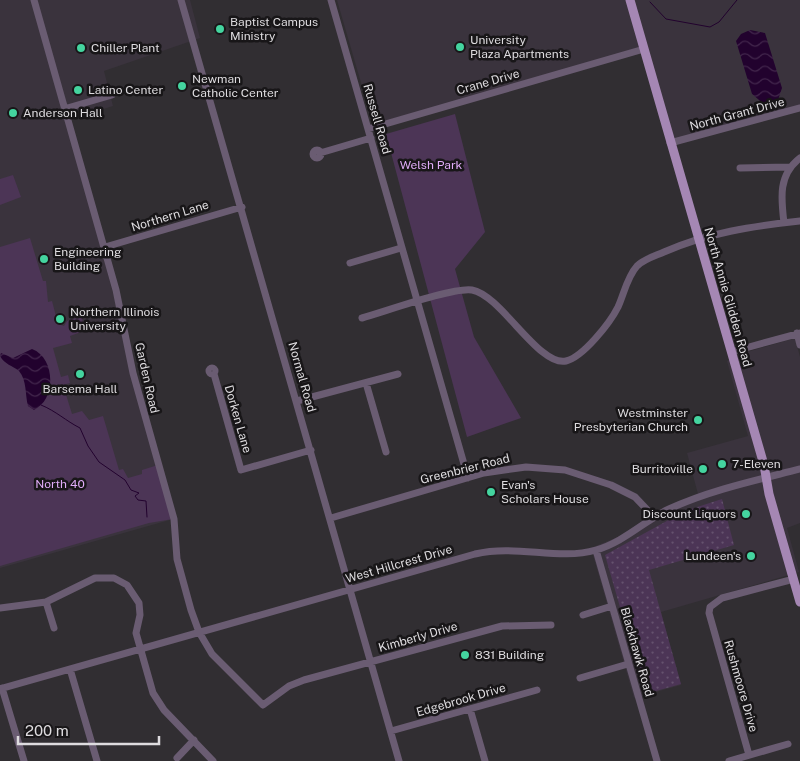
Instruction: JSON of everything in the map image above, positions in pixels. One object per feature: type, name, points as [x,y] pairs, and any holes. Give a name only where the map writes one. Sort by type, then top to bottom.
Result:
[{"type":"main road","name":"North Annie Glidden Road","points":[[630,0],[675,142],[698,238],[800,602]]},
{"type":"street","name":"Garden Road","points":[[34,0],[105,247],[123,317],[133,373],[174,519],[178,566],[199,632],[221,666],[263,705],[293,684]]},
{"type":"street","name":"Normal Road","points":[[181,0],[400,761]]},
{"type":"street","name":"Russell Road","points":[[331,0],[468,478]]},
{"type":"street","name":"Crane Drive","points":[[368,129],[644,49]]},
{"type":"street","points":[[64,109],[112,95]]},
{"type":"street","name":"North Grant Drive","points":[[675,142],[800,108]]},
{"type":"street","points":[[320,153],[371,138]]},
{"type":"street","points":[[784,223],[782,184],[784,176],[790,167],[800,158]]},
{"type":"street","points":[[740,168],[790,167]]},
{"type":"street","name":"Northern Lane","points":[[105,247],[242,207]]},
{"type":"street","points":[[362,318],[460,290],[478,292],[545,354],[559,361],[573,358],[586,347],[617,309],[637,266],[698,238],[746,227],[800,221]]},
{"type":"street","points":[[350,262],[401,248]]},
{"type":"street","points":[[730,352],[798,333],[800,345]]},
{"type":"street","name":"Dorken Lane","points":[[214,374],[241,470],[311,450]]},
{"type":"street","points":[[297,401],[398,374]]},
{"type":"street","points":[[366,382],[386,452]]},
{"type":"street","name":"Greenbrier Road","points":[[330,518],[468,478],[512,468],[544,467],[565,470],[604,482],[639,500],[654,517]]},
{"type":"street","name":"West Hillcrest Drive","points":[[1,688],[483,552],[517,550],[561,554],[596,550],[620,539],[654,517],[694,499],[800,469]]},
{"type":"street","name":"Blackhawk Road","points":[[596,550],[656,761]]},
{"type":"street","points":[[0,608],[46,602],[94,578],[109,577],[119,580],[131,589],[139,603],[140,615],[136,633],[150,686],[158,703],[213,761]]},
{"type":"street","name":"Rushmoore Drive","points":[[749,755],[709,610],[715,601],[794,579]]},
{"type":"street","points":[[46,602],[54,628]]},
{"type":"street","points":[[583,615],[612,606]]},
{"type":"street","name":"Kimberly Drive","points":[[293,684],[502,626],[551,625]]},
{"type":"street","points":[[580,678],[628,664]]},
{"type":"street","points":[[70,669],[97,761]]},
{"type":"street","points":[[1,688],[24,761]]},
{"type":"street","name":"Edgebrook Drive","points":[[391,731],[536,690]]},
{"type":"street","points":[[470,709],[485,761]]},
{"type":"street","points":[[177,758],[194,740]]},
{"type":"street","points":[[729,761],[788,744]]},
{"type":"shaded area","name":"Northern Illinois University","points":[[0,0],[190,0],[200,38],[104,71],[113,106],[67,120],[173,519],[0,568]]},
{"type":"shaded area","points":[[337,0],[800,0],[800,107],[670,143],[644,50],[373,124]]},
{"type":"shaded area","points":[[795,338],[800,357],[800,523],[787,528],[799,572],[661,612],[681,685],[634,698],[591,548],[620,536],[659,510],[698,494],[687,453],[748,436],[727,361],[737,355]]},
{"type":"green space","name":"Welsh Park","points":[[455,114],[485,232],[455,269],[474,337],[521,418],[467,437],[386,134]]},
{"type":"green space","points":[[13,175],[21,197],[0,205],[0,179]]},
{"type":"green space","name":"North 40","points":[[30,238],[43,281],[46,281],[48,302],[52,301],[58,324],[64,326],[67,321],[82,316],[83,327],[80,328],[81,332],[70,336],[72,343],[53,348],[61,377],[68,375],[70,383],[63,385],[72,414],[82,411],[89,420],[103,416],[119,470],[123,469],[128,478],[142,474],[142,470],[158,465],[173,519],[149,523],[0,566],[0,247]]},
{"type":"green space","points":[[722,499],[734,545],[649,570],[681,684],[645,694],[605,555],[685,511]]},
{"type":"water","points":[[750,30],[765,33],[782,88],[778,100],[765,105],[752,94],[736,41],[741,34]]},
{"type":"water","points":[[32,349],[46,361],[50,379],[46,398],[34,410],[28,406],[22,375],[0,356],[1,353],[13,358]]},
{"type":"waterway","points":[[650,2],[666,19],[710,27],[719,22],[737,0]]},
{"type":"waterway","points":[[41,405],[80,428],[88,446],[99,462],[125,480],[131,490],[139,493],[135,496],[138,500],[146,501],[147,517]]},
{"type":"place","name":"Baptist Campus Ministry","points":[[220,29]]},
{"type":"place","name":"University Plaza Apartments","points":[[460,47]]},
{"type":"place","name":"Chiller Plant","points":[[81,48]]},
{"type":"place","name":"Newman Catholic Center","points":[[182,86]]},
{"type":"place","name":"Latino Center","points":[[78,90]]},
{"type":"place","name":"Anderson Hall","points":[[13,113]]},
{"type":"place","name":"Engineering Building","points":[[44,259]]},
{"type":"place","name":"Northern Illinois University","points":[[60,319]]},
{"type":"place","name":"Barsema Hall","points":[[80,374]]},
{"type":"place","name":"Westminster Presbyterian Church","points":[[698,420]]},
{"type":"place","name":"7-Eleven","points":[[722,464]]},
{"type":"place","name":"Burritoville","points":[[703,469]]},
{"type":"place","name":"Evan's Scholars House","points":[[491,492]]},
{"type":"place","name":"Discount Liquors","points":[[746,514]]},
{"type":"place","name":"Lundeen's","points":[[751,556]]},
{"type":"place","name":"831 Building","points":[[465,655]]}]
